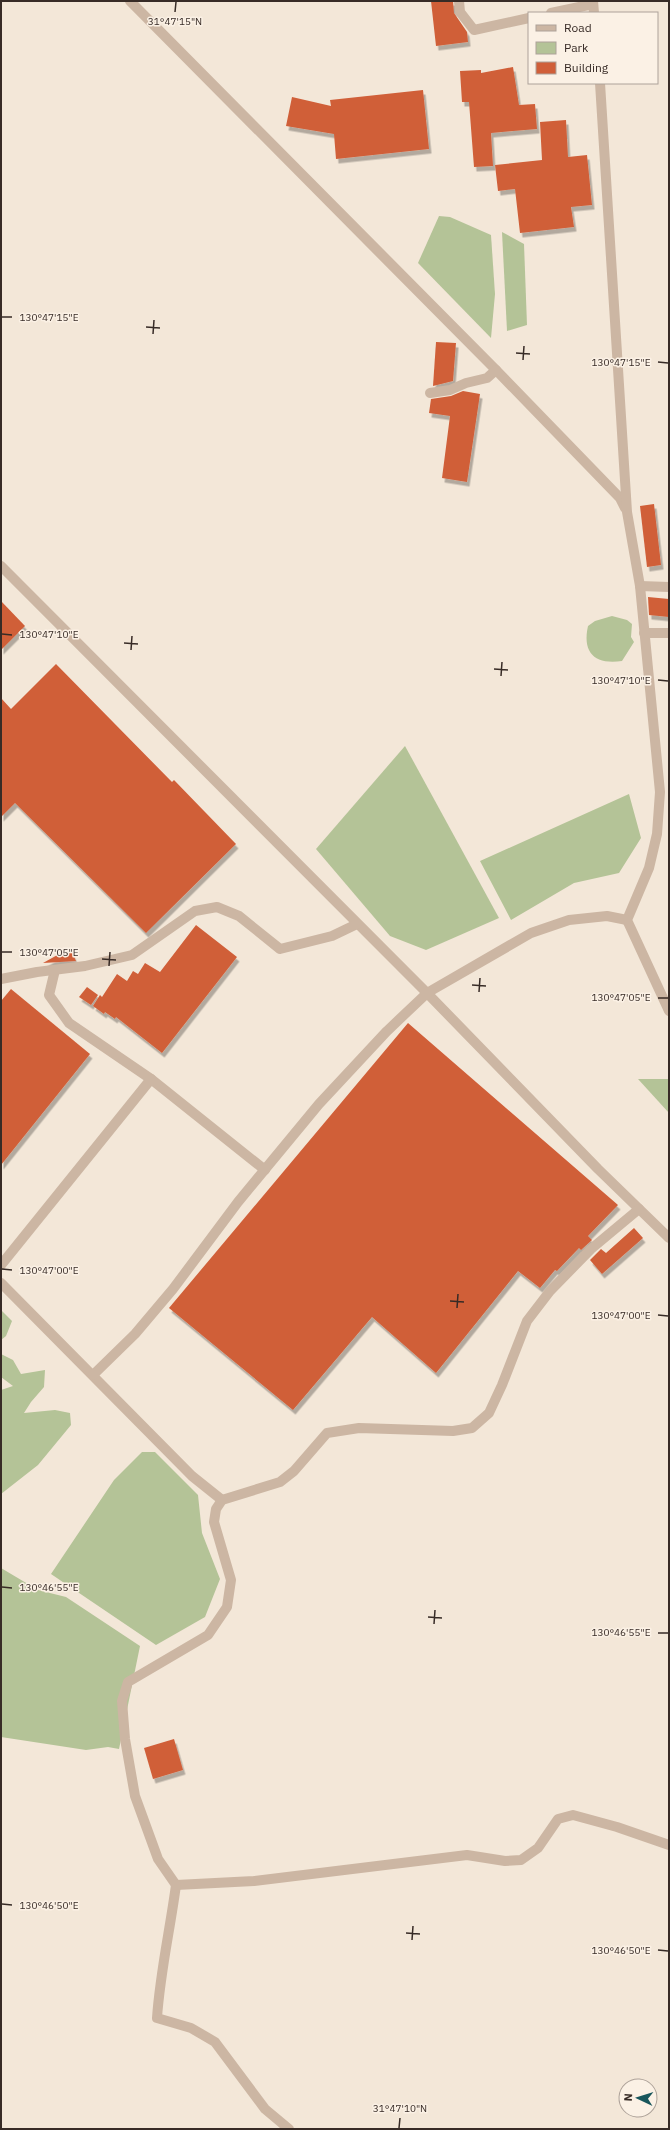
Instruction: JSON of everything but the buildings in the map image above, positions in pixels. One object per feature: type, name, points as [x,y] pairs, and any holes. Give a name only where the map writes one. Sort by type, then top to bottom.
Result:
[{"type":"street","points":[[130,1],[496,370],[620,498],[627,512]]},
{"type":"street","points":[[459,1],[460,12],[474,30],[528,18]]},
{"type":"street","points":[[557,12],[594,6]]},
{"type":"street","points":[[600,84],[627,512],[640,586],[660,792],[657,834],[649,868],[627,920],[669,1011]]},
{"type":"street","points":[[430,393],[450,390],[466,383],[486,378],[496,370]]},
{"type":"street","points":[[1,566],[669,1238]]},
{"type":"street","points":[[640,586],[669,587]]},
{"type":"street","points":[[644,633],[669,633]]},
{"type":"street","points":[[1,979],[85,966],[132,955],[195,911],[217,907],[239,916],[280,949],[332,936],[357,924]]},
{"type":"street","points":[[94,1375],[135,1334],[173,1289],[238,1202],[319,1104],[387,1031],[427,993],[531,933],[569,920],[607,916],[627,920]]},
{"type":"street","points":[[55,970],[48,995],[69,1024],[151,1079],[265,1170]]},
{"type":"street","points":[[1,1266],[151,1079]]},
{"type":"street","points":[[289,2129],[265,2109],[215,2042],[190,2028],[157,2018],[159,1981],[170,1930],[176,1885],[158,1860],[136,1796],[125,1739],[122,1701],[128,1682],[208,1635],[227,1607],[231,1580],[214,1522],[216,1509],[222,1500],[280,1482],[294,1471],[327,1433],[359,1428],[452,1431],[472,1428],[489,1413],[502,1385],[527,1321],[550,1292],[590,1249],[639,1209]]},
{"type":"street","points":[[1,1282],[192,1476],[222,1500]]},
{"type":"street","points":[[176,1885],[254,1881],[467,1855],[505,1861],[521,1860],[538,1848],[558,1819],[573,1815],[616,1827],[669,1845]]},
{"type":"green space","points":[[439,216],[450,217],[491,235],[495,294],[491,338],[418,263]]},
{"type":"green space","points":[[502,232],[524,244],[527,325],[507,331]]},
{"type":"green space","points":[[612,616],[627,620],[632,624],[631,637],[634,642],[622,661],[613,662],[598,659],[589,650],[587,643],[588,626],[595,621]]},
{"type":"green space","points":[[405,746],[499,918],[426,950],[390,936],[316,849]]},
{"type":"green space","points":[[629,794],[641,838],[619,873],[574,883],[511,920],[480,861]]},
{"type":"green space","points":[[638,1079],[669,1079],[669,1113]]},
{"type":"green space","points":[[1,1310],[12,1321],[6,1336],[1,1340]]},
{"type":"green space","points":[[1,1354],[13,1360],[21,1374],[45,1370],[44,1387],[24,1413],[55,1410],[70,1413],[71,1425],[38,1465],[1,1494],[1,1390],[13,1386],[1,1377]]},
{"type":"green space","points":[[142,1452],[155,1452],[198,1495],[202,1533],[220,1579],[205,1617],[156,1645],[51,1574],[114,1480]]},
{"type":"green space","points":[[1,1568],[38,1590],[66,1597],[140,1646],[119,1749],[108,1747],[86,1750],[1,1737]]}]
